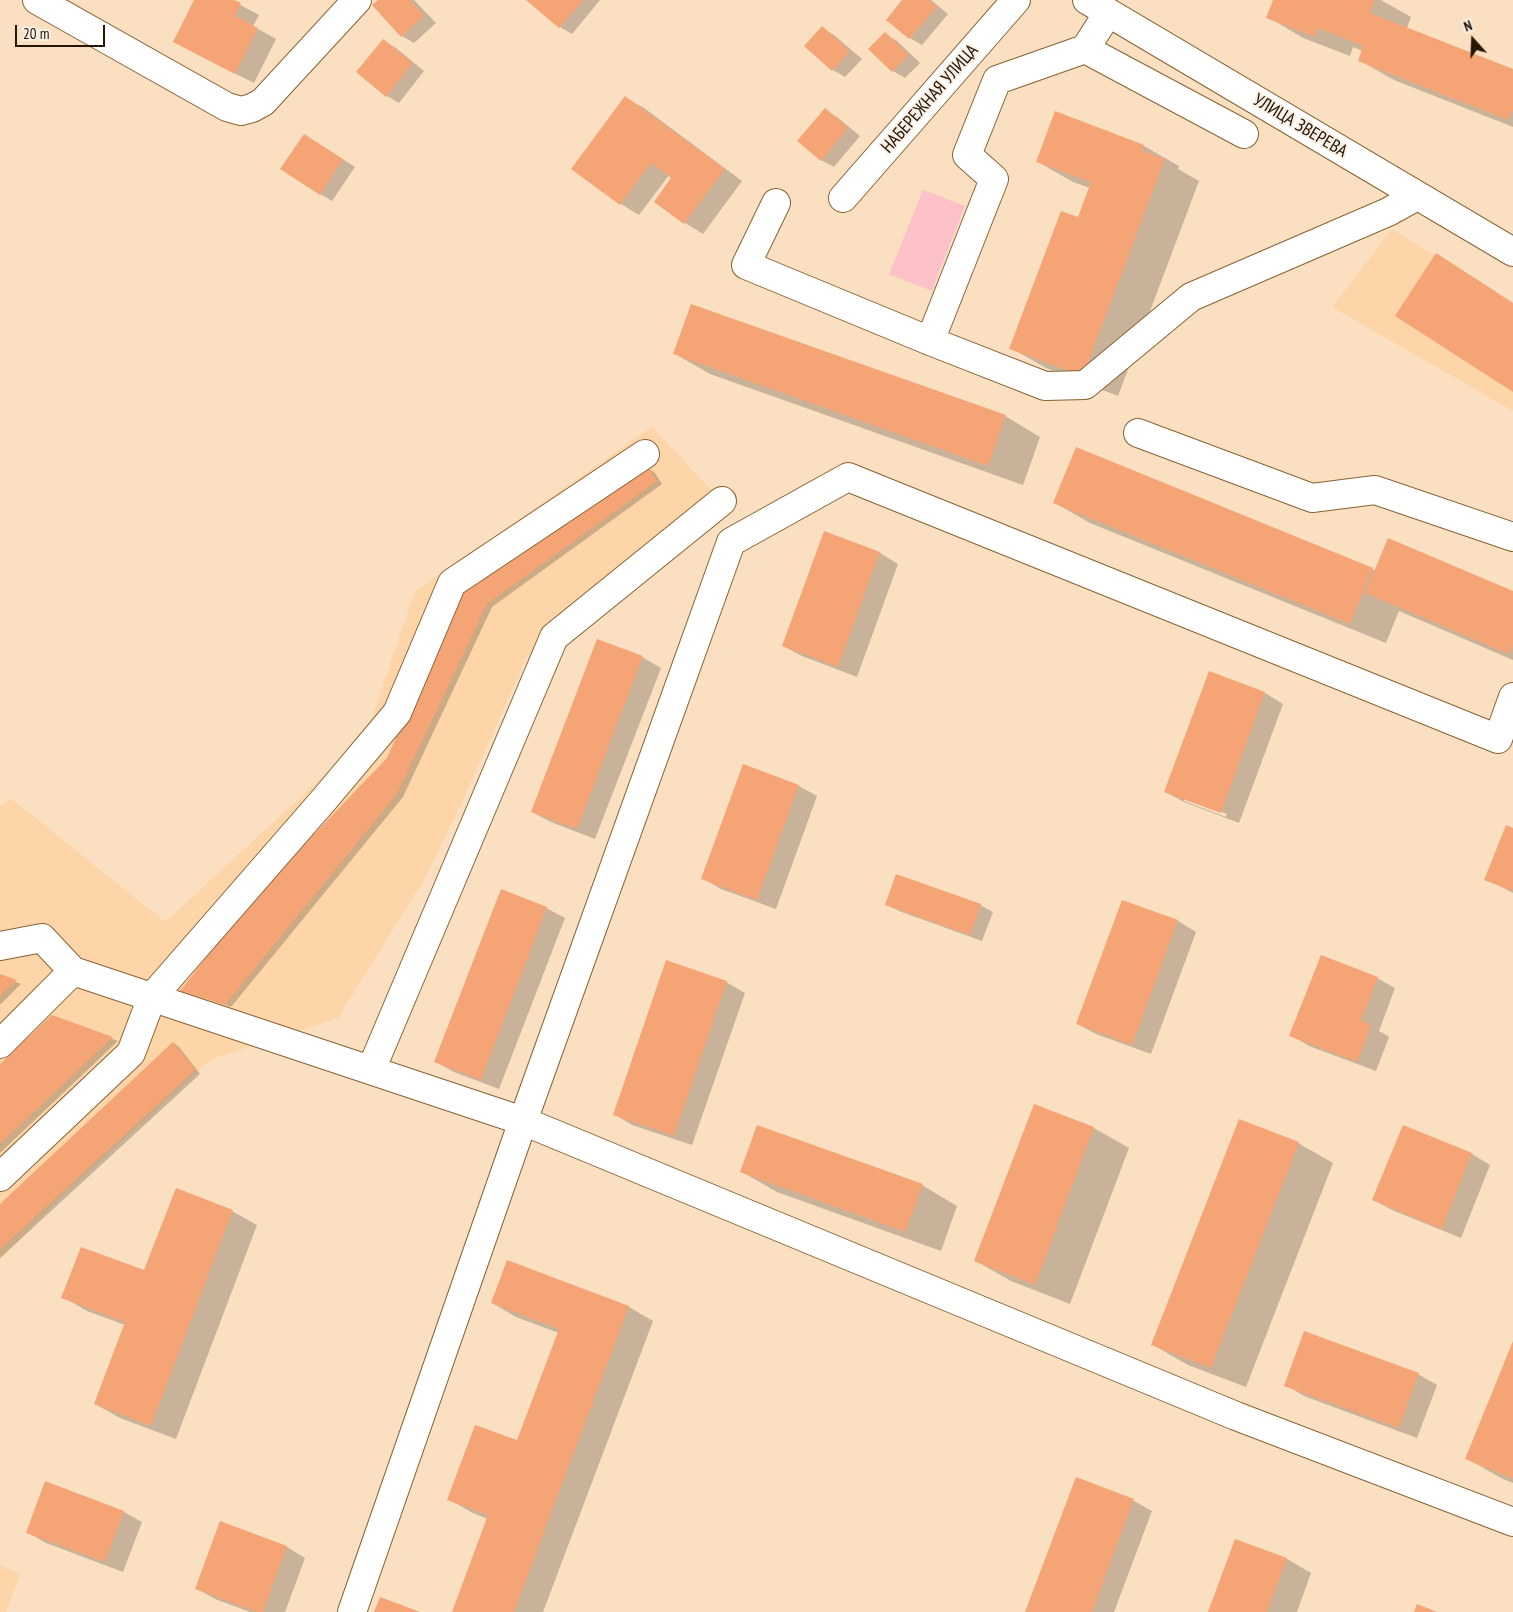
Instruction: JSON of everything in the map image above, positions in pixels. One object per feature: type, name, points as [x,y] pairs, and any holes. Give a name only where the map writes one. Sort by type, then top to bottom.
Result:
[{"type":"street","points":[[37,0],[227,107],[241,111],[263,102],[357,0]]},
{"type":"street","name":"НАБЕРЕЖНАЯ УЛИЦА","points":[[843,198],[1016,0]]},
{"type":"street","points":[[1085,49],[1097,6]]},
{"type":"street","name":"УЛИЦА ЗВЕРЕВА","points":[[1097,6],[1513,252]]},
{"type":"street","points":[[930,341],[994,179],[967,155],[997,80],[1085,49],[1244,134]]},
{"type":"street","points":[[776,203],[746,265],[930,341],[1046,386],[1085,385],[1191,297],[1388,212],[1417,196]]},
{"type":"street","points":[[1138,433],[1312,498],[1375,490],[1513,536]]},
{"type":"street","points":[[0,1177],[131,1053],[152,997],[322,802],[396,713],[452,583],[645,454]]},
{"type":"street","points":[[352,1612],[524,1121],[731,542],[848,477],[1505,741],[1513,697]]},
{"type":"street","points":[[371,1070],[554,637],[722,501]]},
{"type":"street","points":[[0,946],[42,938],[73,970],[524,1121],[1236,1416],[1513,1522]]},
{"type":"street","points":[[0,1044],[73,970]]},
{"type":"shaded area","points":[[923,190],[965,206],[932,291],[889,274]]},
{"type":"shaded area","points":[[1392,229],[1513,304],[1513,411],[1332,307]]},
{"type":"shaded area","points":[[652,427],[722,501],[527,657],[462,802],[425,878],[338,1018],[212,1059],[54,1204],[0,1260],[0,806],[11,798],[165,922],[365,738],[415,591]]},
{"type":"shaded area","points":[[0,1565],[20,1574],[6,1612],[0,1612]]},
{"type":"building","points":[[194,0],[234,0],[241,3],[235,16],[258,28],[235,74],[173,42]]},
{"type":"building","points":[[378,0],[410,0],[424,16],[401,37],[372,5]]},
{"type":"building","points":[[526,0],[583,0],[559,28]]},
{"type":"building","points":[[902,0],[929,0],[937,7],[909,39],[886,20]]},
{"type":"building","points":[[1273,0],[1375,0],[1370,13],[1513,69],[1513,109],[1508,120],[1358,61],[1363,46],[1318,28],[1315,37],[1266,18]]},
{"type":"building","points":[[822,26],[850,51],[832,71],[804,46]]},
{"type":"building","points":[[885,32],[909,55],[892,72],[868,49]]},
{"type":"building","points":[[383,39],[413,63],[386,97],[356,72]]},
{"type":"building","points":[[625,96],[725,169],[684,224],[654,202],[671,178],[651,163],[620,205],[571,169]]},
{"type":"building","points":[[825,108],[848,128],[821,161],[797,141]]},
{"type":"building","points":[[1055,111],[1144,145],[1142,151],[1165,159],[1083,376],[1009,349],[1061,211],[1078,217],[1091,182],[1036,162]]},
{"type":"building","points":[[304,134],[343,159],[320,195],[280,169]]},
{"type":"building","points":[[1436,253],[1513,303],[1513,392],[1395,316]]},
{"type":"building","points":[[691,304],[1006,415],[988,466],[673,354]]},
{"type":"building","points":[[1076,447],[1373,568],[1350,624],[1053,503]]},
{"type":"building","points":[[649,468],[657,481],[487,604],[397,794],[225,1005],[180,991],[251,900],[387,758],[461,592]]},
{"type":"building","points":[[824,531],[880,552],[838,667],[782,646]]},
{"type":"building","points":[[1388,538],[1513,591],[1513,646],[1509,654],[1365,593]]},
{"type":"building","points":[[597,639],[643,656],[577,829],[531,812]]},
{"type":"building","points":[[1209,671],[1265,692],[1221,813],[1164,792]]},
{"type":"building","points":[[743,764],[799,785],[757,900],[701,879]]},
{"type":"building","points":[[1506,825],[1513,828],[1513,891],[1484,880]]},
{"type":"building","points":[[896,874],[981,904],[970,935],[885,905]]},
{"type":"building","points":[[501,889],[547,907],[481,1080],[434,1062]]},
{"type":"building","points":[[1122,900],[1178,920],[1132,1045],[1076,1024]]},
{"type":"building","points":[[1321,955],[1378,977],[1361,1020],[1371,1025],[1357,1062],[1289,1036]]},
{"type":"building","points":[[666,960],[727,981],[674,1136],[613,1115]]},
{"type":"building","points":[[0,974],[17,980],[0,996]]},
{"type":"building","points":[[52,1015],[113,1037],[0,1144],[0,1064]]},
{"type":"building","points":[[173,1042],[195,1070],[0,1249],[0,1204]]},
{"type":"building","points":[[1034,1104],[1094,1127],[1035,1285],[974,1261]]},
{"type":"building","points":[[1239,1119],[1299,1142],[1211,1368],[1151,1345]]},
{"type":"building","points":[[757,1125],[923,1184],[905,1232],[740,1172]]},
{"type":"building","points":[[1403,1125],[1472,1153],[1442,1229],[1372,1200]]},
{"type":"building","points":[[176,1188],[233,1210],[151,1426],[94,1404],[125,1322],[61,1298],[81,1247],[144,1270]]},
{"type":"building","points":[[507,1260],[629,1306],[514,1612],[452,1612],[488,1515],[447,1500],[475,1425],[517,1440],[559,1329],[491,1303]]},
{"type":"building","points":[[1304,1331],[1419,1373],[1399,1428],[1284,1386]]},
{"type":"building","points":[[1513,1341],[1513,1479],[1465,1459]]},
{"type":"building","points":[[1076,1477],[1134,1499],[1092,1612],[1025,1612]]},
{"type":"building","points":[[45,1481],[124,1511],[105,1562],[26,1533]]},
{"type":"building","points":[[220,1521],[287,1546],[263,1612],[257,1612],[195,1589]]},
{"type":"building","points":[[1235,1539],[1287,1558],[1267,1612],[1208,1612]]},
{"type":"building","points":[[380,1597],[420,1612],[374,1612]]},
{"type":"building","points":[[1417,1604],[1437,1612],[1414,1612]]}]
